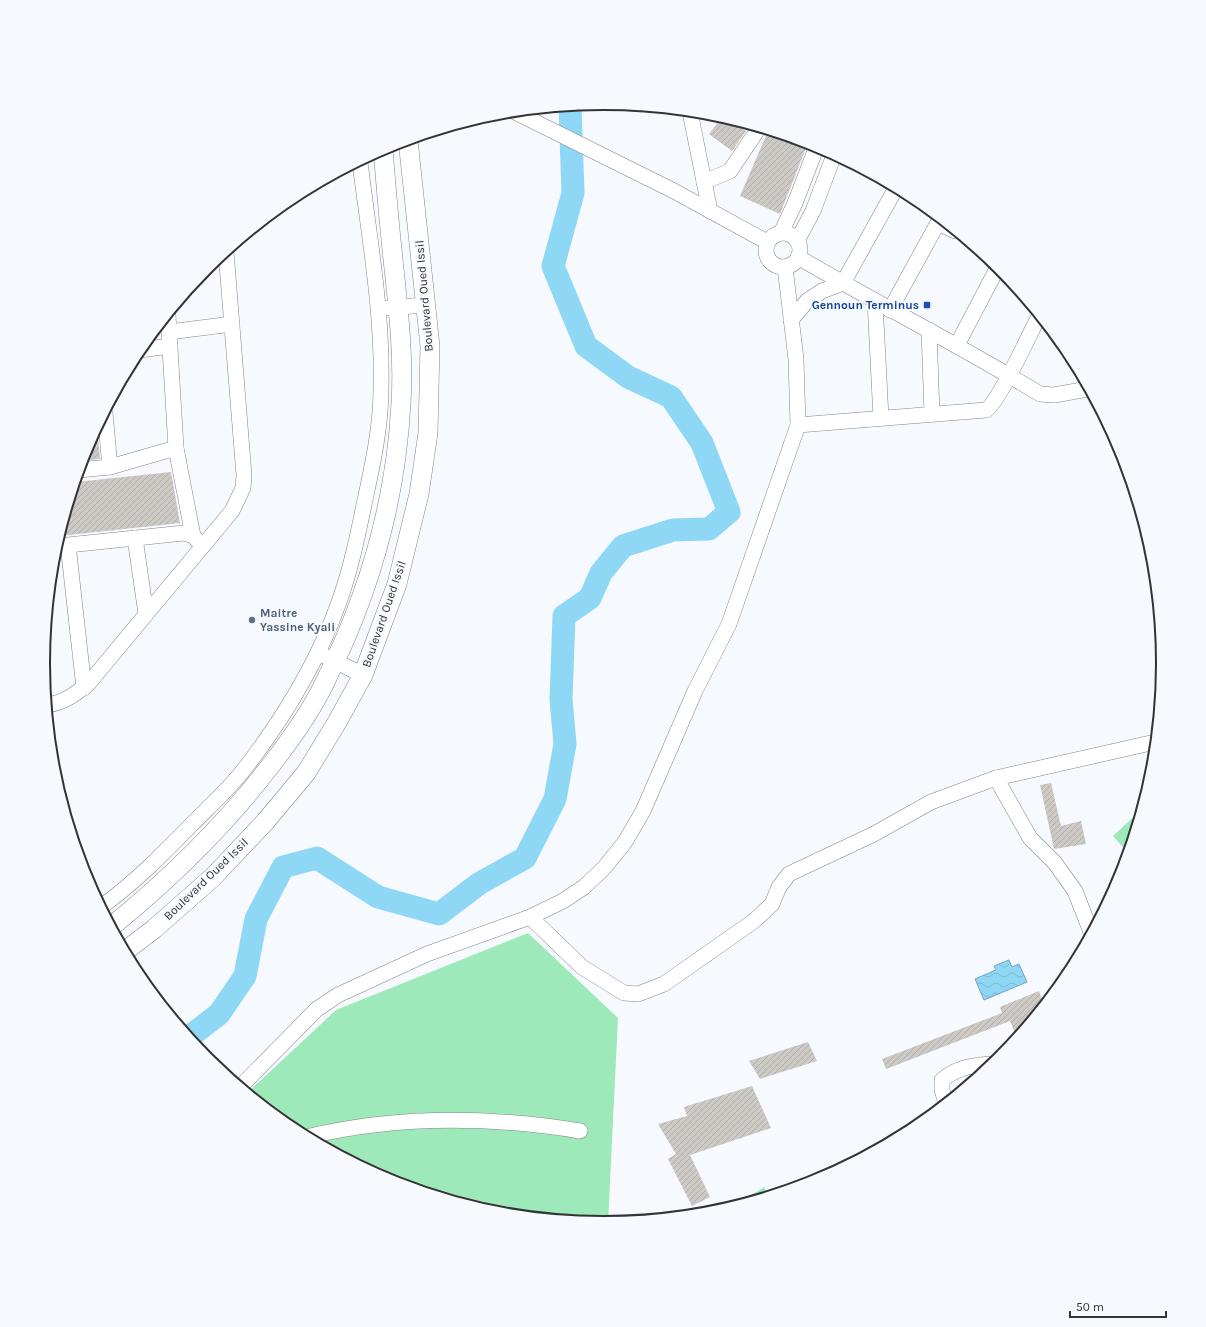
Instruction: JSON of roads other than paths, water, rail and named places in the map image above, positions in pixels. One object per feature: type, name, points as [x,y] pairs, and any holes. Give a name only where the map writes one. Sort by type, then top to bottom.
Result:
[{"type":"main road","name":"Boulevard Oued Issil","points":[[129,948],[154,929],[213,877],[265,822],[306,773],[336,724],[363,675],[397,584],[419,494],[428,433],[430,346],[409,146]]},
{"type":"main road","points":[[115,923],[152,893],[202,846],[246,798],[298,729],[326,681],[362,598],[372,566],[396,459],[401,402],[401,348],[398,306],[383,157]]},
{"type":"street","points":[[524,116],[674,191],[767,242]]},
{"type":"street","points":[[691,118],[710,211]]},
{"type":"street","points":[[704,182],[730,171],[753,131]]},
{"type":"street","points":[[780,233],[795,203],[814,153]]},
{"type":"street","points":[[797,241],[813,211],[832,161]]},
{"type":"street","points":[[105,904],[121,892],[165,852],[228,788],[246,767],[284,713],[318,653],[339,601],[356,540],[379,430],[382,388],[379,309],[361,167]]},
{"type":"street","points":[[791,320],[806,301],[822,291],[843,283],[893,193]]},
{"type":"street","points":[[890,310],[938,223]]},
{"type":"street","points":[[780,233],[786,233],[797,241],[800,246],[798,257],[795,262],[785,267],[772,263],[768,259],[766,253],[767,242],[770,238],[780,233]]},
{"type":"street","points":[[798,257],[890,310],[958,345],[1046,395],[1083,390]]},
{"type":"street","points":[[52,705],[58,704],[84,688],[146,614],[198,541],[232,511],[243,488],[244,475],[227,259]]},
{"type":"street","points":[[243,1083],[317,1009],[338,995],[427,954],[530,917],[563,901],[584,887],[604,868],[625,842],[643,811],[692,698],[728,624],[798,425],[799,402],[785,267]]},
{"type":"street","points":[[958,345],[995,273]]},
{"type":"street","points":[[875,301],[881,418]]},
{"type":"street","points":[[379,309],[398,306],[425,305]]},
{"type":"street","points":[[169,321],[176,448],[198,541]]},
{"type":"street","points":[[798,425],[986,410],[992,405],[1037,321]]},
{"type":"street","points":[[150,346],[170,339],[232,324]]},
{"type":"street","points":[[930,330],[932,414]]},
{"type":"street","points":[[106,422],[110,467]]},
{"type":"street","points":[[85,469],[110,467],[176,448]]},
{"type":"street","points":[[84,688],[67,548],[72,544],[184,533],[198,541]]},
{"type":"street","points":[[135,538],[146,614]]},
{"type":"street","points":[[318,653],[363,675]]},
{"type":"street","points":[[530,917],[582,967],[624,993],[638,994],[664,984],[754,921],[772,904],[779,887],[789,874],[795,870],[874,834],[932,802],[996,778],[1150,743]]},
{"type":"street","points":[[996,778],[1030,838],[1055,863],[1075,891],[1089,927]]},
{"type":"street","points":[[945,1098],[942,1090],[942,1080],[952,1071],[983,1065]]},
{"type":"street","points":[[315,1135],[374,1124],[438,1119],[509,1121],[580,1131]]},
{"type":"water","points":[[1009,960],[1012,967],[1019,964],[1027,982],[984,1000],[975,979],[996,970],[994,966]]},
{"type":"waterway","points":[[193,1034],[219,1014],[245,976],[256,919],[283,867],[317,858],[378,897],[439,914],[480,883],[525,858],[555,799],[565,744],[561,699],[564,616],[590,598],[601,573],[623,546],[673,530],[709,529],[729,512],[702,443],[671,397],[628,377],[586,346],[553,266],[573,193],[570,112]]},
{"type":"place","name":"Gennoun Terminus","points":[[927,305]]},
{"type":"place","name":"Maitre Yassine Kyali","points":[[252,620]]}]
